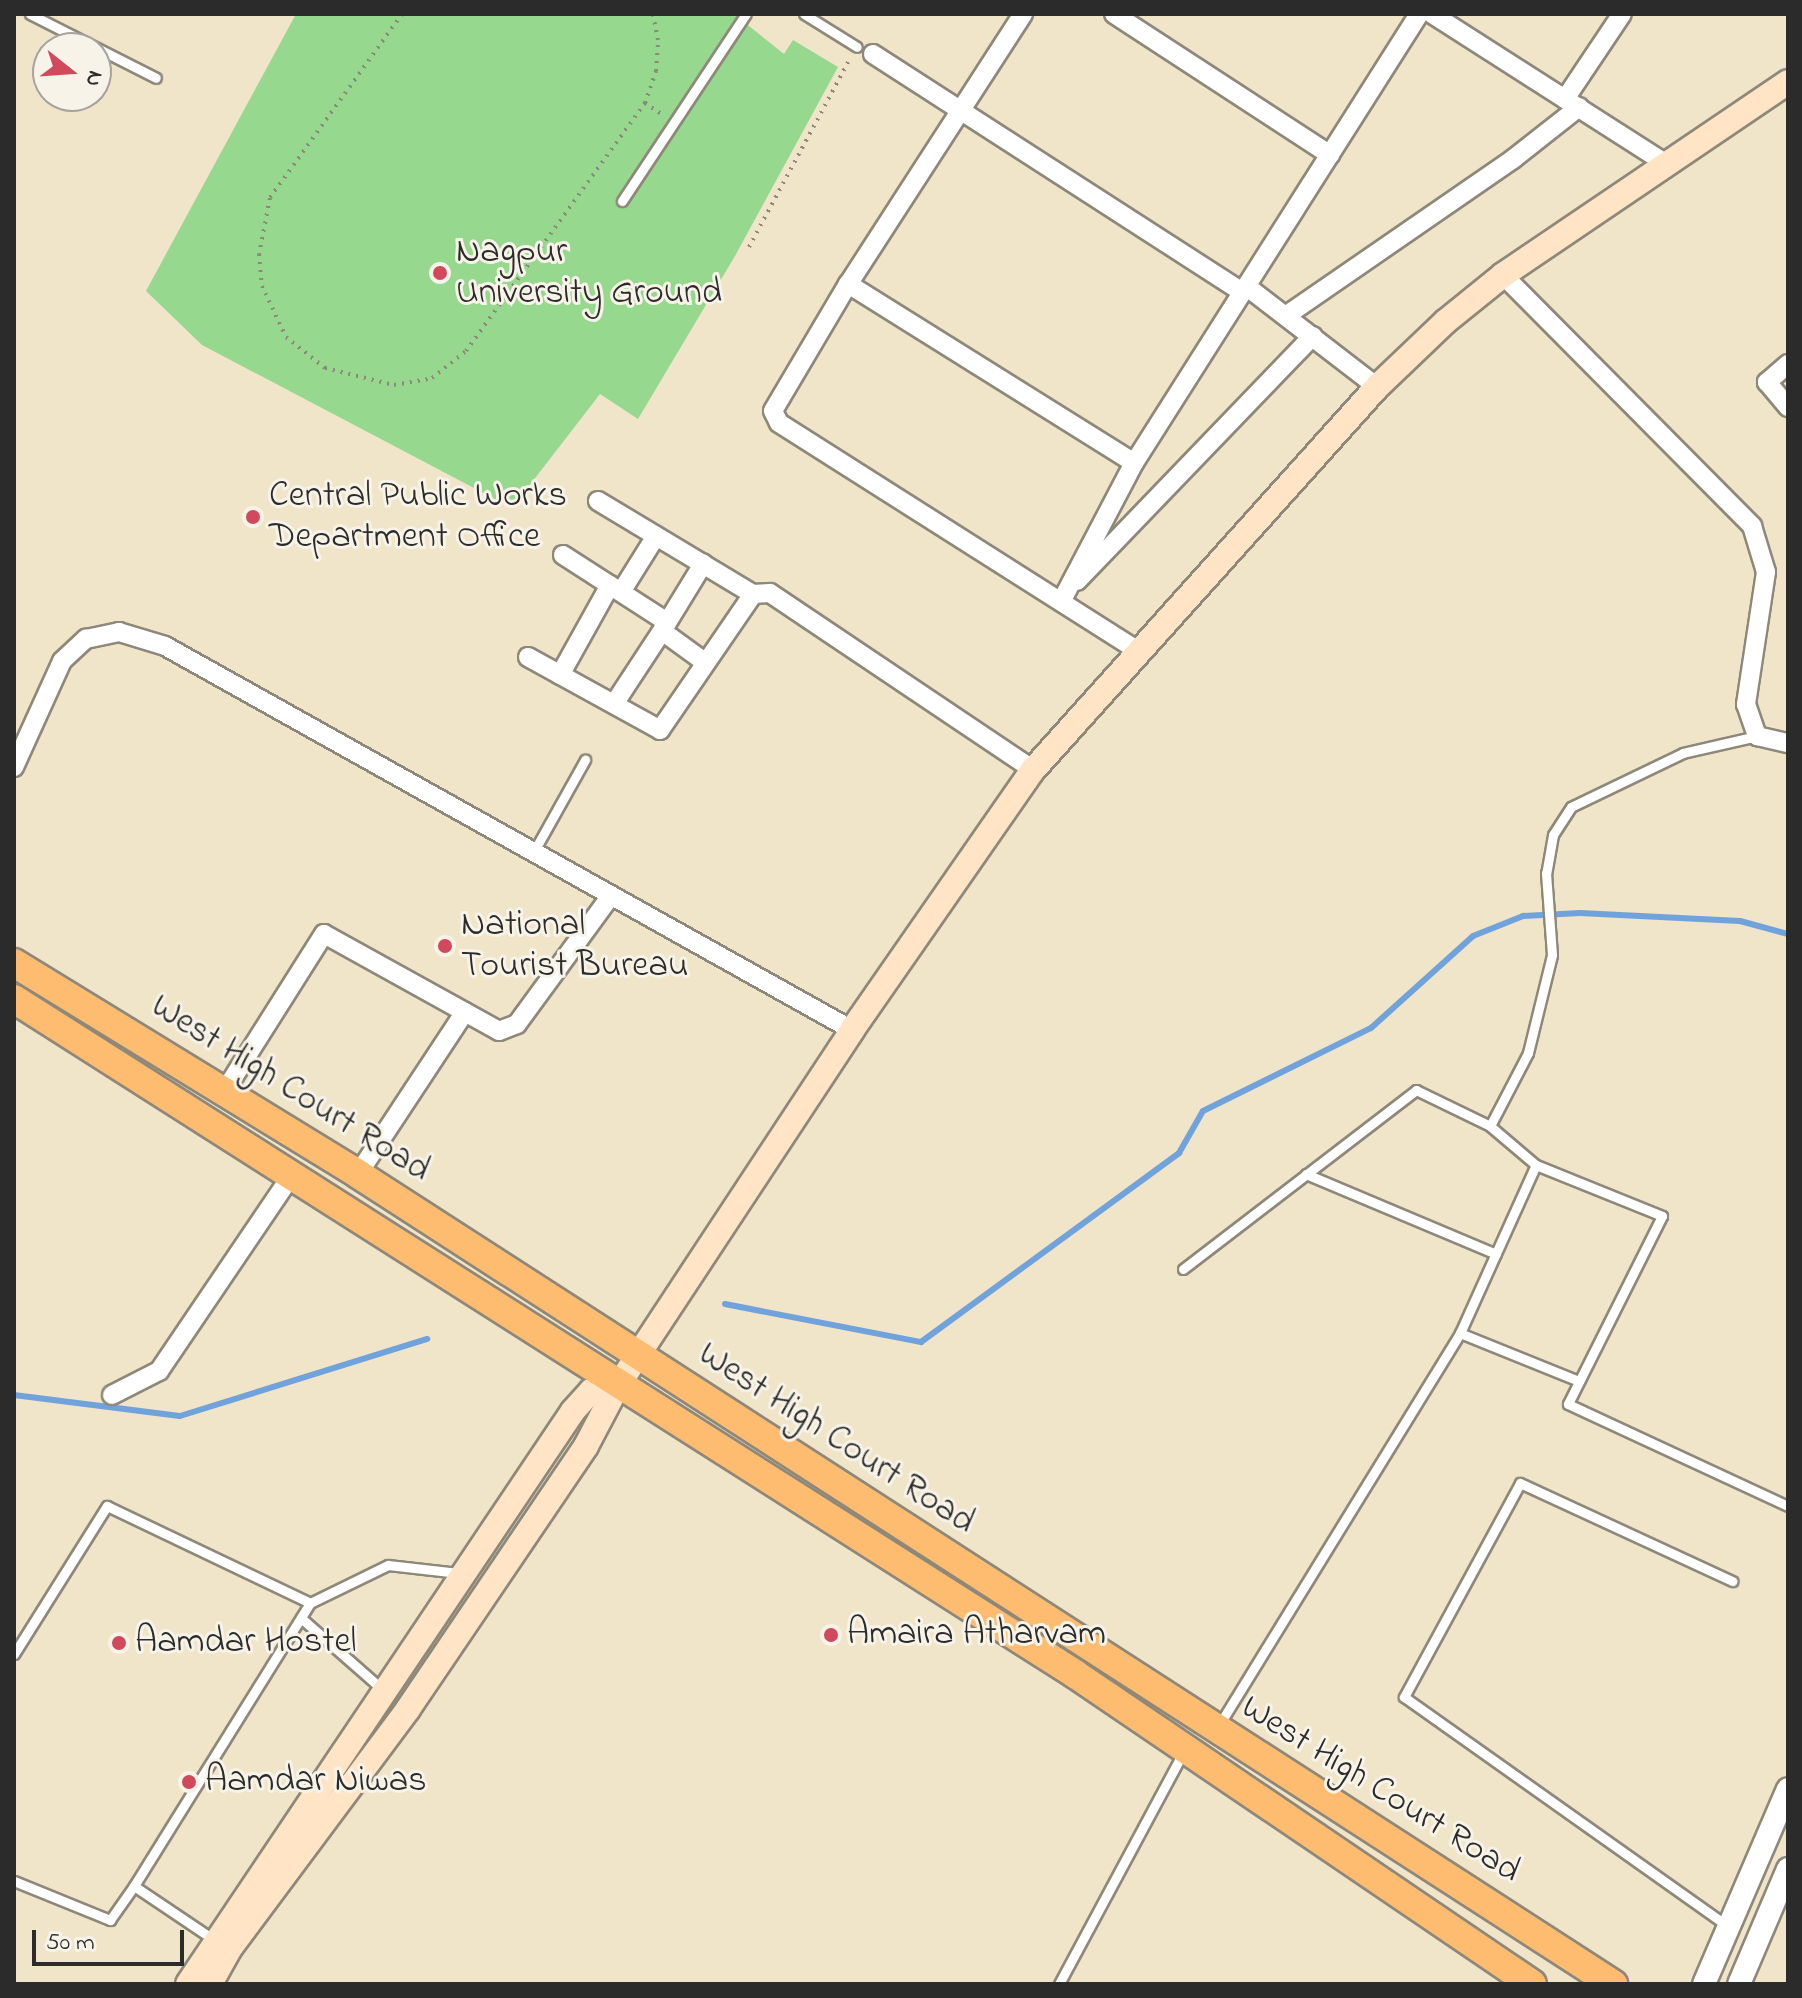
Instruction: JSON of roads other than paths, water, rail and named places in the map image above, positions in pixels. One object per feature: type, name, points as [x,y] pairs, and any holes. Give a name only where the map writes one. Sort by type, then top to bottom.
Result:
[{"type":"main road","points":[[188,1984],[408,1709],[586,1446],[617,1387],[852,1030],[1033,770],[1137,650],[1377,387],[1503,275],[1788,82]]},
{"type":"main road","name":"West High Court Road","points":[[14,963],[358,1174],[1215,1730],[1613,1984]]},
{"type":"main road","name":"West High Court Road","points":[[14,999],[1186,1748],[1532,1984]]},
{"type":"main road","points":[[210,1984],[222,1944],[573,1411],[591,1391],[617,1387]]},
{"type":"street","points":[[1023,14],[848,284],[773,411],[779,423],[1065,594],[1137,650]]},
{"type":"street","points":[[1114,14],[1330,155]]},
{"type":"street","points":[[1065,594],[1134,463],[1419,14]]},
{"type":"street","points":[[1432,14],[1665,163]]},
{"type":"street","points":[[1287,315],[1513,159],[1572,103],[1622,14]]},
{"type":"street","points":[[865,51],[1287,315],[1377,387]]},
{"type":"street","points":[[1503,275],[1752,526],[1766,572],[1746,704],[1757,736],[1788,743]]},
{"type":"street","points":[[848,284],[1134,463]]},
{"type":"street","points":[[1065,594],[1313,336]]},
{"type":"street","points":[[1788,364],[1767,382],[1788,407]]},
{"type":"street","points":[[598,501],[753,594],[770,593],[1033,770]]},
{"type":"street","points":[[560,675],[615,588],[656,536]]},
{"type":"street","points":[[563,555],[615,588],[665,626],[706,663]]},
{"type":"street","points":[[614,704],[703,564]]},
{"type":"street","points":[[528,657],[660,730],[753,594]]},
{"type":"street","points":[[14,767],[62,661],[86,639],[119,632],[165,646],[852,1030]]},
{"type":"street","points":[[224,1092],[324,934],[499,1031],[517,1024],[610,897]]},
{"type":"street","points":[[358,1174],[465,1012]]},
{"type":"street","points":[[112,1395],[159,1371],[291,1176]]},
{"type":"street","points":[[1704,1984],[1788,1789]]},
{"type":"street","points":[[1739,1984],[1788,1869]]},
{"type":"lane","points":[[30,14],[156,78]]},
{"type":"lane","points":[[622,201],[746,14]]},
{"type":"lane","points":[[804,14],[865,51]]},
{"type":"lane","points":[[1490,1126],[1528,1053],[1552,955],[1546,873],[1553,835],[1571,807],[1683,753],[1757,736]]},
{"type":"lane","points":[[533,853],[585,760]]},
{"type":"lane","points":[[1183,1269],[1416,1090],[1490,1126],[1536,1165],[1662,1216],[1568,1404],[1788,1506]]},
{"type":"lane","points":[[1215,1730],[1460,1333],[1536,1165]]},
{"type":"lane","points":[[1306,1174],[1496,1254]]},
{"type":"lane","points":[[1460,1333],[1579,1381]]},
{"type":"lane","points":[[1729,1927],[1404,1697],[1520,1483],[1732,1581]]},
{"type":"lane","points":[[14,1654],[107,1506],[310,1603]]},
{"type":"lane","points":[[14,1881],[110,1920],[310,1603],[388,1565],[467,1573]]},
{"type":"lane","points":[[301,1618],[387,1693]]},
{"type":"lane","points":[[1059,1984],[1186,1748]]},
{"type":"lane","points":[[134,1886],[222,1944]]},
{"type":"waterway","points":[[725,1304],[921,1342],[1179,1153],[1203,1111],[1371,1028],[1473,936],[1523,916],[1580,913],[1740,921],[1788,934]]},
{"type":"waterway","points":[[14,1395],[180,1416],[427,1339]]},
{"type":"place","name":"Nagpur University Ground","points":[[440,273]]},
{"type":"place","name":"Central Public Works Department Office","points":[[253,517]]},
{"type":"place","name":"National Tourist Bureau","points":[[445,946]]},
{"type":"place","name":"Amaira Atharvam","points":[[831,1635]]},
{"type":"place","name":"Aamdar Hostel","points":[[119,1643]]},
{"type":"place","name":"Aamdar Niwas","points":[[189,1782]]}]
